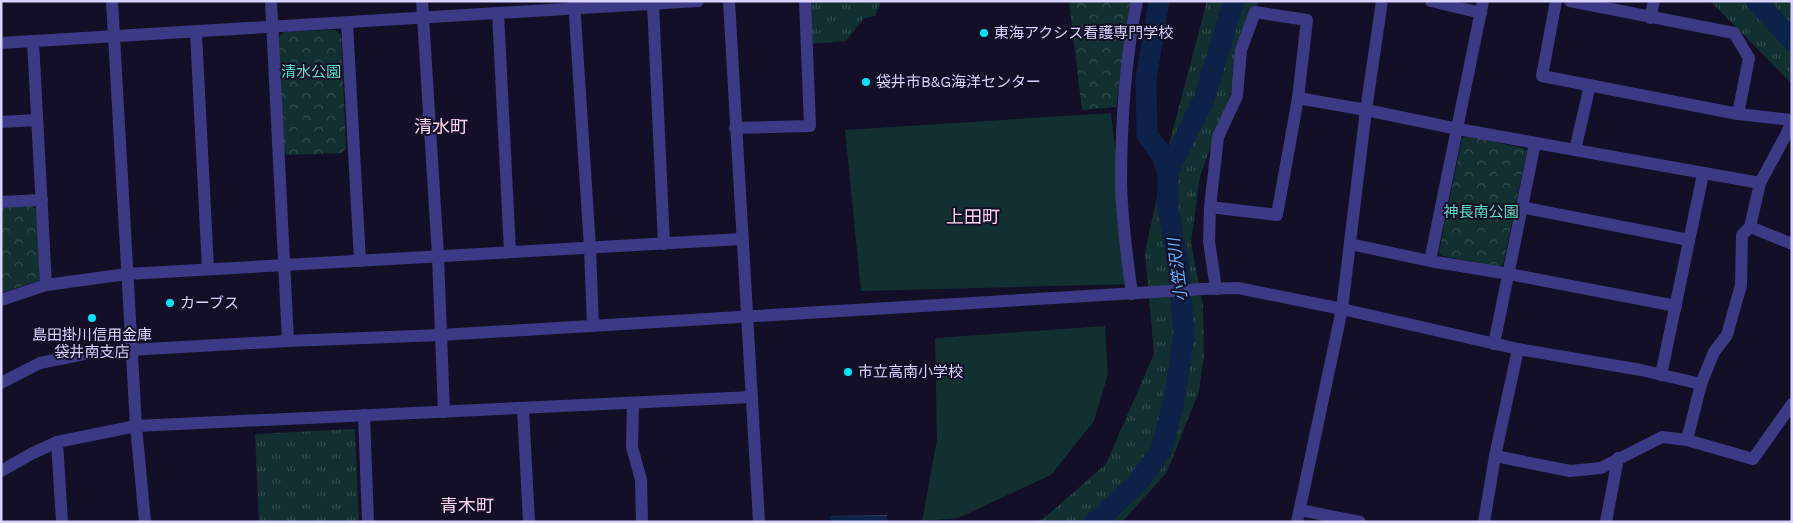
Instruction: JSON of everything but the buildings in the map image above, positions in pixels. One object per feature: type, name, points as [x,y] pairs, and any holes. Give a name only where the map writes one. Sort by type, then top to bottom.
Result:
[{"type":"street","points":[[112,1],[131,350],[145,522]]},
{"type":"street","points":[[271,1],[288,341]]},
{"type":"street","points":[[422,1],[438,256],[444,412]]},
{"type":"street","points":[[1,43],[498,13],[574,5],[653,4],[698,1]]},
{"type":"street","points":[[729,1],[741,239],[759,522]]},
{"type":"street","points":[[736,128],[810,126],[805,1]]},
{"type":"street","points":[[1135,294],[1127,252],[1121,184],[1124,90],[1130,36],[1137,1]]},
{"type":"street","points":[[1360,522],[1298,516],[1342,309],[1366,110],[1382,1]]},
{"type":"street","points":[[1430,261],[1482,7],[1432,1]]},
{"type":"street","points":[[1556,1],[1542,76],[1738,114],[1792,120],[1760,183],[1750,227],[1742,234],[1741,285],[1727,335],[1714,352],[1701,384],[1687,440]]},
{"type":"street","points":[[1570,1],[1734,33],[1749,58],[1738,114]]},
{"type":"street","points":[[1650,18],[1654,1]]},
{"type":"street","points":[[653,4],[664,244]]},
{"type":"street","points":[[574,5],[590,248],[593,326]]},
{"type":"street","points":[[1210,207],[1277,214],[1298,98],[1307,20],[1257,7],[1240,50],[1237,96],[1218,137],[1210,207],[1209,241],[1216,289]]},
{"type":"street","points":[[498,13],[510,252]]},
{"type":"street","points":[[347,23],[360,261]]},
{"type":"street","points":[[196,32],[208,270]]},
{"type":"street","points":[[33,41],[46,285]]},
{"type":"street","points":[[1575,150],[1590,85]]},
{"type":"street","points":[[1298,98],[1458,129],[1760,183]]},
{"type":"street","points":[[1,122],[37,120]]},
{"type":"street","points":[[1494,344],[1535,143]]},
{"type":"street","points":[[1661,375],[1703,174]]},
{"type":"street","points":[[1,202],[42,200]]},
{"type":"street","points":[[1521,207],[1689,240]]},
{"type":"street","points":[[1750,227],[1792,244]]},
{"type":"street","points":[[1,300],[46,285],[127,274],[741,239]]},
{"type":"street","points":[[1350,244],[1430,261],[1676,306]]},
{"type":"street","points":[[1,383],[40,363],[94,352],[441,335],[1238,288],[1342,309],[1518,349],[1701,384]]},
{"type":"street","points":[[1484,522],[1495,456],[1518,349]]},
{"type":"street","points":[[1,471],[57,442],[136,426],[752,398]]},
{"type":"street","points":[[633,403],[632,447],[641,480],[642,522]]},
{"type":"street","points":[[1495,456],[1570,471],[1601,468],[1662,437],[1687,440],[1753,458],[1792,404]]},
{"type":"street","points":[[524,409],[529,522]]},
{"type":"street","points":[[364,415],[368,522]]},
{"type":"street","points":[[57,442],[61,521]]},
{"type":"street","points":[[1606,522],[1618,458]]},
{"type":"green space","points":[[805,1],[879,1],[880,4],[875,16],[864,18],[846,41],[807,44]]},
{"type":"green space","points":[[1069,1],[1131,1],[1116,107],[1082,110]]},
{"type":"green space","points":[[1207,1],[1259,1],[1242,47],[1230,95],[1200,176],[1191,243],[1203,305],[1204,354],[1199,391],[1167,472],[1121,522],[1034,522],[1043,519],[1106,464],[1154,354],[1145,252],[1167,152]]},
{"type":"green space","points":[[1710,1],[1792,1],[1792,84]]},
{"type":"green space","name":"清水公園","points":[[335,30],[341,35],[346,148],[342,153],[287,155],[283,150],[278,38],[284,32]]},
{"type":"green space","points":[[1111,113],[1131,284],[861,291],[845,130]]},
{"type":"green space","name":"神長南公園","points":[[1469,136],[1522,148],[1527,151],[1503,265],[1498,267],[1443,256],[1439,252],[1462,138]]},
{"type":"green space","points":[[31,206],[38,211],[40,280],[1,293],[1,208]]},
{"type":"green space","points":[[1105,326],[1108,374],[1094,421],[1051,475],[958,518],[922,521],[937,440],[935,338]]},
{"type":"green space","points":[[355,429],[359,522],[259,522],[255,434]]},
{"type":"water","points":[[887,515],[887,522],[830,522],[830,516]]},
{"type":"waterway","points":[[1159,1],[1146,79],[1147,135],[1161,154],[1168,172]]},
{"type":"waterway","name":"小笠沢川","points":[[1095,522],[1135,486],[1161,451],[1173,405],[1184,336],[1179,268],[1168,210],[1168,172],[1204,99],[1234,1]]},
{"type":"waterway","name":"小笠沢川","points":[[1756,1],[1792,40]]},
{"type":"place","name":"東海アクシス看護専門学校","points":[[984,33]]},
{"type":"place","name":"袋井市B&G海洋センター","points":[[866,82]]},
{"type":"place","name":"カーブス","points":[[170,303]]},
{"type":"place","name":"島田掛川信用金庫 袋井南支店","points":[[92,318]]},
{"type":"place","name":"市立高南小学校","points":[[848,372]]},
{"type":"district","name":"清水町","points":[[441,127]]},
{"type":"district","name":"上田町","points":[[973,217]]},
{"type":"district","name":"青木町","points":[[467,506]]}]
